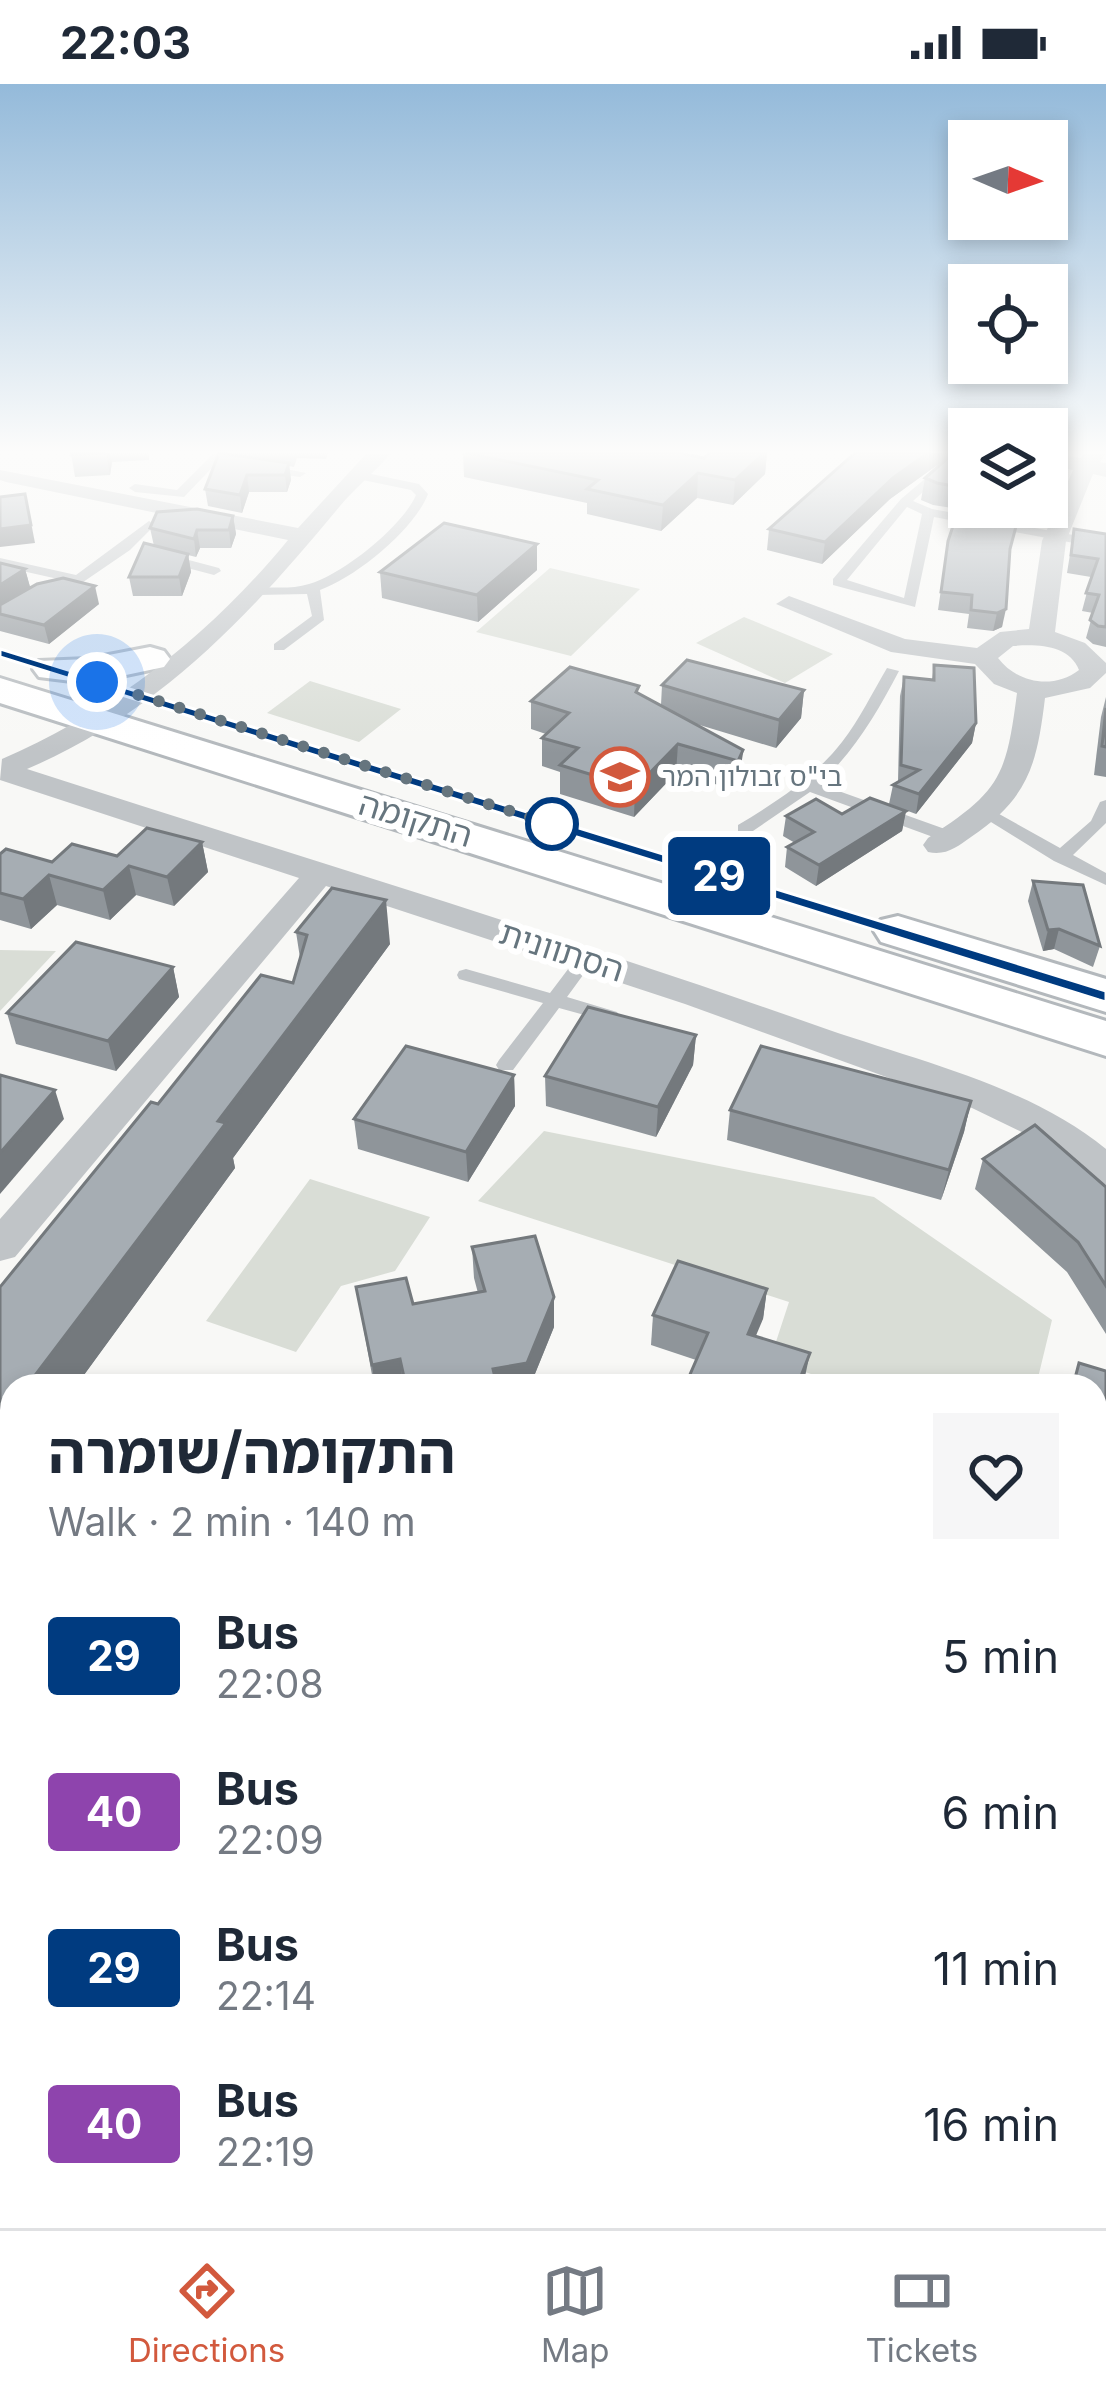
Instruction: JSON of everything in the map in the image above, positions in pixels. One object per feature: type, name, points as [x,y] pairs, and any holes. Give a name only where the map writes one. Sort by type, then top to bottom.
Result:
[{"type":"street","points":[[4,770],[123,703],[252,595],[288,553]]},
{"type":"street","points":[[1042,638],[1042,591],[1050,553]]},
{"type":"street","points":[[789,604],[901,646],[984,657]]},
{"type":"street","points":[[1042,638],[1076,648],[1099,674],[1073,686],[1032,688],[992,672],[984,657],[996,643],[1042,638]]},
{"type":"street","name":"התקומה","points":[[0,653],[53,669],[123,703],[1106,1039]]},
{"type":"street","points":[[945,841],[1010,792],[1019,767],[1032,688]]},
{"type":"street","name":"התקומה","points":[[0,690],[123,703],[1106,996]]},
{"type":"street","points":[[4,770],[123,703]]},
{"type":"street","name":"הסתוונית","points":[[4,770],[586,960],[985,1100],[1065,1136],[1106,1171]]},
{"type":"street","points":[[0,1246],[321,872]]},
{"type":"lane","points":[[0,618],[35,595],[65,588],[117,553]]},
{"type":"lane","points":[[145,553],[214,571]]},
{"type":"lane","points":[[252,595],[290,596],[313,590],[341,578],[368,553]]},
{"type":"lane","points":[[862,553],[838,582],[910,604],[921,553]]},
{"type":"lane","points":[[0,562],[78,579]]},
{"type":"lane","points":[[279,647],[319,616],[313,590]]},
{"type":"lane","points":[[744,829],[811,787],[859,734],[892,671]]},
{"type":"lane","points":[[811,787],[945,841]]},
{"type":"lane","points":[[1060,856],[1098,823],[1106,806]]},
{"type":"lane","points":[[986,814],[1106,880]]},
{"type":"lane","points":[[506,1065],[586,960]]},
{"type":"lane","points":[[466,974],[639,1024]]},
{"type":"shaded area","points":[[550,568],[640,589],[571,656],[476,632]]},
{"type":"shaded area","points":[[744,617],[833,654],[785,683],[696,643]]},
{"type":"shaded area","points":[[310,681],[401,709],[359,742],[267,713]]},
{"type":"shaded area","points":[[0,950],[56,951],[0,1011]]},
{"type":"shaded area","points":[[544,1131],[874,1197],[1052,1320],[1039,1374],[811,1374],[770,1360],[789,1302],[478,1201]]},
{"type":"shaded area","points":[[310,1179],[430,1217],[395,1271],[341,1286],[296,1352],[206,1321]]},
{"type":"building","points":[[140,553],[188,554],[179,577],[129,577]]},
{"type":"building","points":[[405,553],[526,553],[477,595],[380,572]]},
{"type":"building","points":[[946,553],[1010,553],[1006,609],[997,613],[971,610],[972,595],[941,592]]},
{"type":"building","points":[[1106,553],[1106,627],[1090,620],[1099,595],[1086,593],[1098,559],[1071,555]]},
{"type":"building","points":[[0,563],[25,569],[0,585]]},
{"type":"building","points":[[63,578],[95,586],[44,625],[0,614],[0,605],[37,584]]},
{"type":"building","points":[[687,660],[804,690],[779,720],[662,685]]},
{"type":"building","points":[[934,665],[974,668],[976,723],[919,794],[893,785],[919,770],[901,765],[904,677],[934,680]]},
{"type":"building","points":[[570,667],[639,686],[636,692],[743,750],[738,761],[678,744],[635,788],[560,765],[578,748],[542,738],[569,713],[531,701]]},
{"type":"building","points":[[870,798],[906,811],[819,865],[787,847],[814,832],[786,816],[816,799],[842,814]]},
{"type":"building","points":[[147,828],[202,842],[167,877],[129,866],[103,890],[49,875],[23,899],[0,893],[0,854],[6,849],[52,862],[72,844],[117,856]]},
{"type":"building","points":[[1033,881],[1083,885],[1100,946],[1059,929],[1048,930]]},
{"type":"building","points":[[332,888],[386,900],[218,1121],[226,1123],[36,1374],[0,1374],[0,1287],[151,1102],[158,1104],[261,975],[293,983],[307,935],[296,932]]},
{"type":"building","points":[[76,942],[173,967],[108,1041],[7,1013]]},
{"type":"building","points":[[588,1007],[696,1035],[658,1107],[545,1076]]},
{"type":"building","points":[[406,1046],[514,1075],[466,1152],[354,1119]]},
{"type":"building","points":[[761,1046],[971,1101],[949,1170],[730,1110]]},
{"type":"building","points":[[0,1075],[55,1090],[0,1153]]},
{"type":"building","points":[[1035,1125],[1106,1187],[1106,1286],[1078,1242],[983,1159]]},
{"type":"building","points":[[535,1236],[554,1297],[527,1363],[493,1369],[494,1374],[403,1374],[400,1359],[372,1365],[356,1287],[406,1278],[413,1304],[485,1291],[472,1247]]},
{"type":"building","points":[[678,1261],[767,1289],[748,1334],[810,1353],[802,1374],[690,1374],[708,1333],[653,1315]]},
{"type":"building","points":[[1079,1363],[1106,1371],[1106,1374],[1076,1374]]},
{"type":"bus line","name":"29","points":[[0,653],[1106,996]]},
{"type":"place","name":"בי\"ס זבולון המר","points":[[620,777]]},
{"type":"route","points":[[97,682],[571,830],[552,824]]}]
